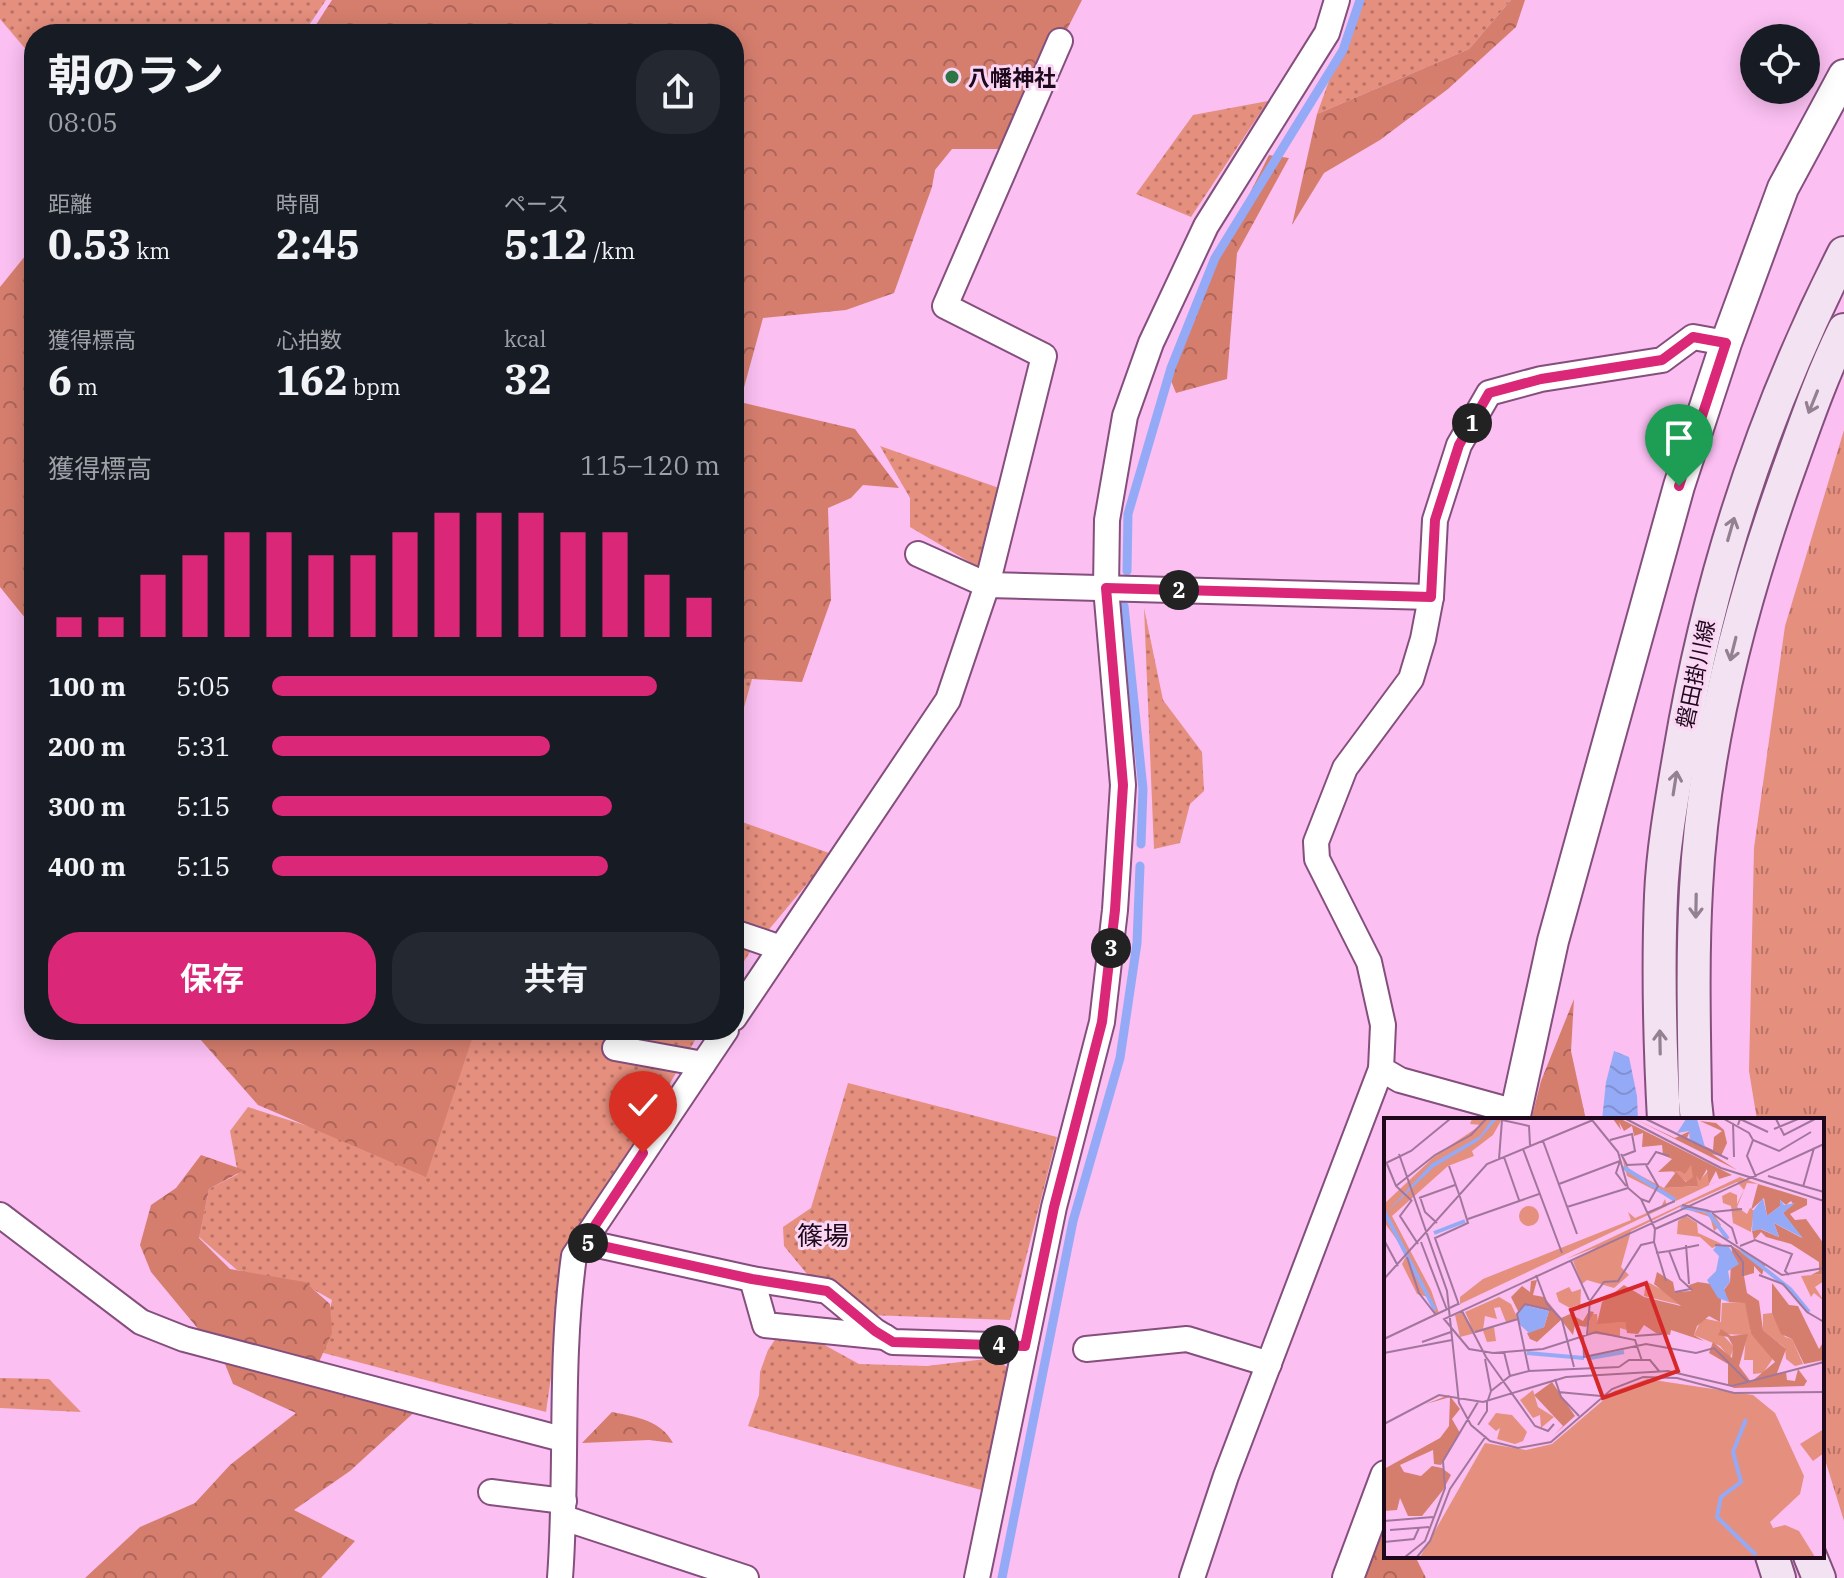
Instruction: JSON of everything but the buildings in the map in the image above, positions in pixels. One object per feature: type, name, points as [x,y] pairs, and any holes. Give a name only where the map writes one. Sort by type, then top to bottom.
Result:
[{"type":"main road","name":"磐田掛川線","points":[[1664,1118],[1661,893],[1691,687],[1739,502],[1782,388],[1820,299],[1844,253]]},
{"type":"main road","name":"磐田掛川線","points":[[1697,1118],[1696,889],[1705,801],[1723,692],[1745,601],[1774,511],[1812,404],[1844,330]]},
{"type":"main road","points":[[1773,1558],[1779,1578]]},
{"type":"main road","points":[[1811,1558],[1819,1578]]},
{"type":"street","points":[[977,1578],[1054,1207],[1102,1022],[1115,910],[1123,785],[1106,588],[1107,520],[1125,416],[1151,343],[1206,226],[1327,33],[1337,0]]},
{"type":"street","points":[[744,1003],[948,700],[987,585],[1044,356],[945,306],[1060,41]]},
{"type":"street","points":[[1381,1069],[1400,1080],[1515,1116],[1553,941],[1679,486],[1726,343],[1783,188],[1844,75]]},
{"type":"street","points":[[1192,1578],[1226,1476],[1381,1069],[1383,1025],[1369,962],[1317,859],[1316,842],[1345,768],[1411,679],[1431,597],[1435,520],[1459,445],[1489,393],[1541,379],[1662,360],[1693,337],[1726,343]]},
{"type":"street","points":[[918,554],[987,585],[1431,597]]},
{"type":"street","points":[[744,935],[781,948]]},
{"type":"street","points":[[560,1578],[564,1510],[562,1439],[569,1293],[574,1256],[719,1040]]},
{"type":"street","points":[[615,1048],[703,1064]]},
{"type":"street","points":[[0,1215],[141,1322],[184,1339],[562,1439]]},
{"type":"street","points":[[584,1242],[752,1279],[827,1291],[893,1342],[1025,1346]]},
{"type":"street","points":[[752,1279],[765,1325],[885,1337]]},
{"type":"street","points":[[1086,1349],[1187,1339],[1269,1364]]},
{"type":"street","points":[[1348,1578],[1384,1481]]},
{"type":"street","points":[[491,1492],[564,1510],[746,1578]]},
{"type":"green space","points":[[0,0],[326,0],[310,24],[24,24],[24,47],[0,19]]},
{"type":"green space","points":[[332,0],[1082,0],[1006,149],[952,149],[935,170],[932,187],[894,293],[846,310],[763,318],[744,387],[744,24],[316,24]]},
{"type":"green space","points":[[1358,0],[1511,0],[1469,49],[1317,114]]},
{"type":"green space","points":[[1511,0],[1525,0],[1516,27],[1448,89],[1380,140],[1324,173],[1292,225],[1317,114],[1469,49]]},
{"type":"green space","points":[[1268,101],[1191,217],[1136,194],[1193,115]]},
{"type":"green space","points":[[1269,155],[1289,158],[1237,253],[1227,379],[1176,393],[1169,376],[1206,281]]},
{"type":"green space","points":[[24,257],[24,617],[0,587],[0,287]]},
{"type":"green space","points":[[744,403],[855,429],[899,488],[863,485],[851,498],[828,508],[831,600],[802,682],[744,680]]},
{"type":"green space","points":[[1844,430],[1844,1521],[1824,1456],[1824,1118],[1757,1118],[1749,1071],[1754,848],[1785,626]]},
{"type":"green space","points":[[880,446],[999,488],[978,567],[910,527],[910,498]]},
{"type":"green space","points":[[1144,608],[1163,700],[1202,752],[1204,791],[1190,804],[1180,843],[1154,849]]},
{"type":"green space","points":[[752,679],[744,707],[744,680]]},
{"type":"green space","points":[[744,823],[832,854],[744,961]]},
{"type":"green space","points":[[1574,999],[1571,1051],[1586,1118],[1532,1118],[1541,1081]]},
{"type":"green space","points":[[201,1040],[472,1040],[426,1177],[258,1105]]},
{"type":"green space","points":[[469,1040],[695,1040],[568,1258],[546,1412],[320,1352],[332,1300],[309,1287],[237,1270],[199,1237],[209,1189],[238,1174],[230,1131],[248,1107],[424,1163]]},
{"type":"green space","points":[[848,1083],[1057,1137],[1010,1320],[840,1314],[784,1246],[783,1227],[811,1208]]},
{"type":"green space","points":[[201,1155],[244,1170],[209,1189],[199,1238],[230,1269],[305,1282],[330,1304],[332,1333],[314,1373],[420,1407],[350,1471],[294,1510],[355,1541],[321,1578],[85,1578],[140,1527],[195,1503],[230,1465],[296,1413],[233,1384],[223,1359],[151,1272],[140,1245],[151,1205],[176,1188]]},
{"type":"green space","points":[[799,1331],[859,1364],[927,1366],[994,1358],[1007,1367],[985,1491],[748,1426],[759,1395],[760,1372],[768,1350],[778,1335]]},
{"type":"green space","points":[[0,1378],[49,1379],[81,1412],[0,1408]]},
{"type":"green space","points":[[612,1412],[655,1424],[673,1443],[649,1440],[582,1443]]},
{"type":"green space","points":[[1384,1522],[1384,1558],[1416,1558],[1426,1578],[1363,1578]]},
{"type":"water","points":[[1614,1051],[1629,1057],[1638,1118],[1602,1118],[1606,1082]]},
{"type":"waterway","points":[[1127,571],[1128,514],[1171,368],[1215,258],[1343,50],[1360,0]]},
{"type":"waterway","points":[[1124,606],[1143,789],[1141,844]]},
{"type":"waterway","points":[[1002,1578],[1073,1221],[1120,1058],[1137,943],[1140,866]]},
{"type":"place","name":"八幡神社","points":[[952,77]]},
{"type":"district","name":"篠場","points":[[823,1235]]},
{"type":"route","points":[[643,1153],[584,1242],[752,1279],[827,1291],[893,1342],[1025,1346],[1054,1207],[1102,1022],[1115,910],[1123,785],[1106,588],[1431,597],[1435,520],[1459,445],[1489,393],[1541,379],[1662,360],[1693,337],[1726,343],[1679,486]]}]
